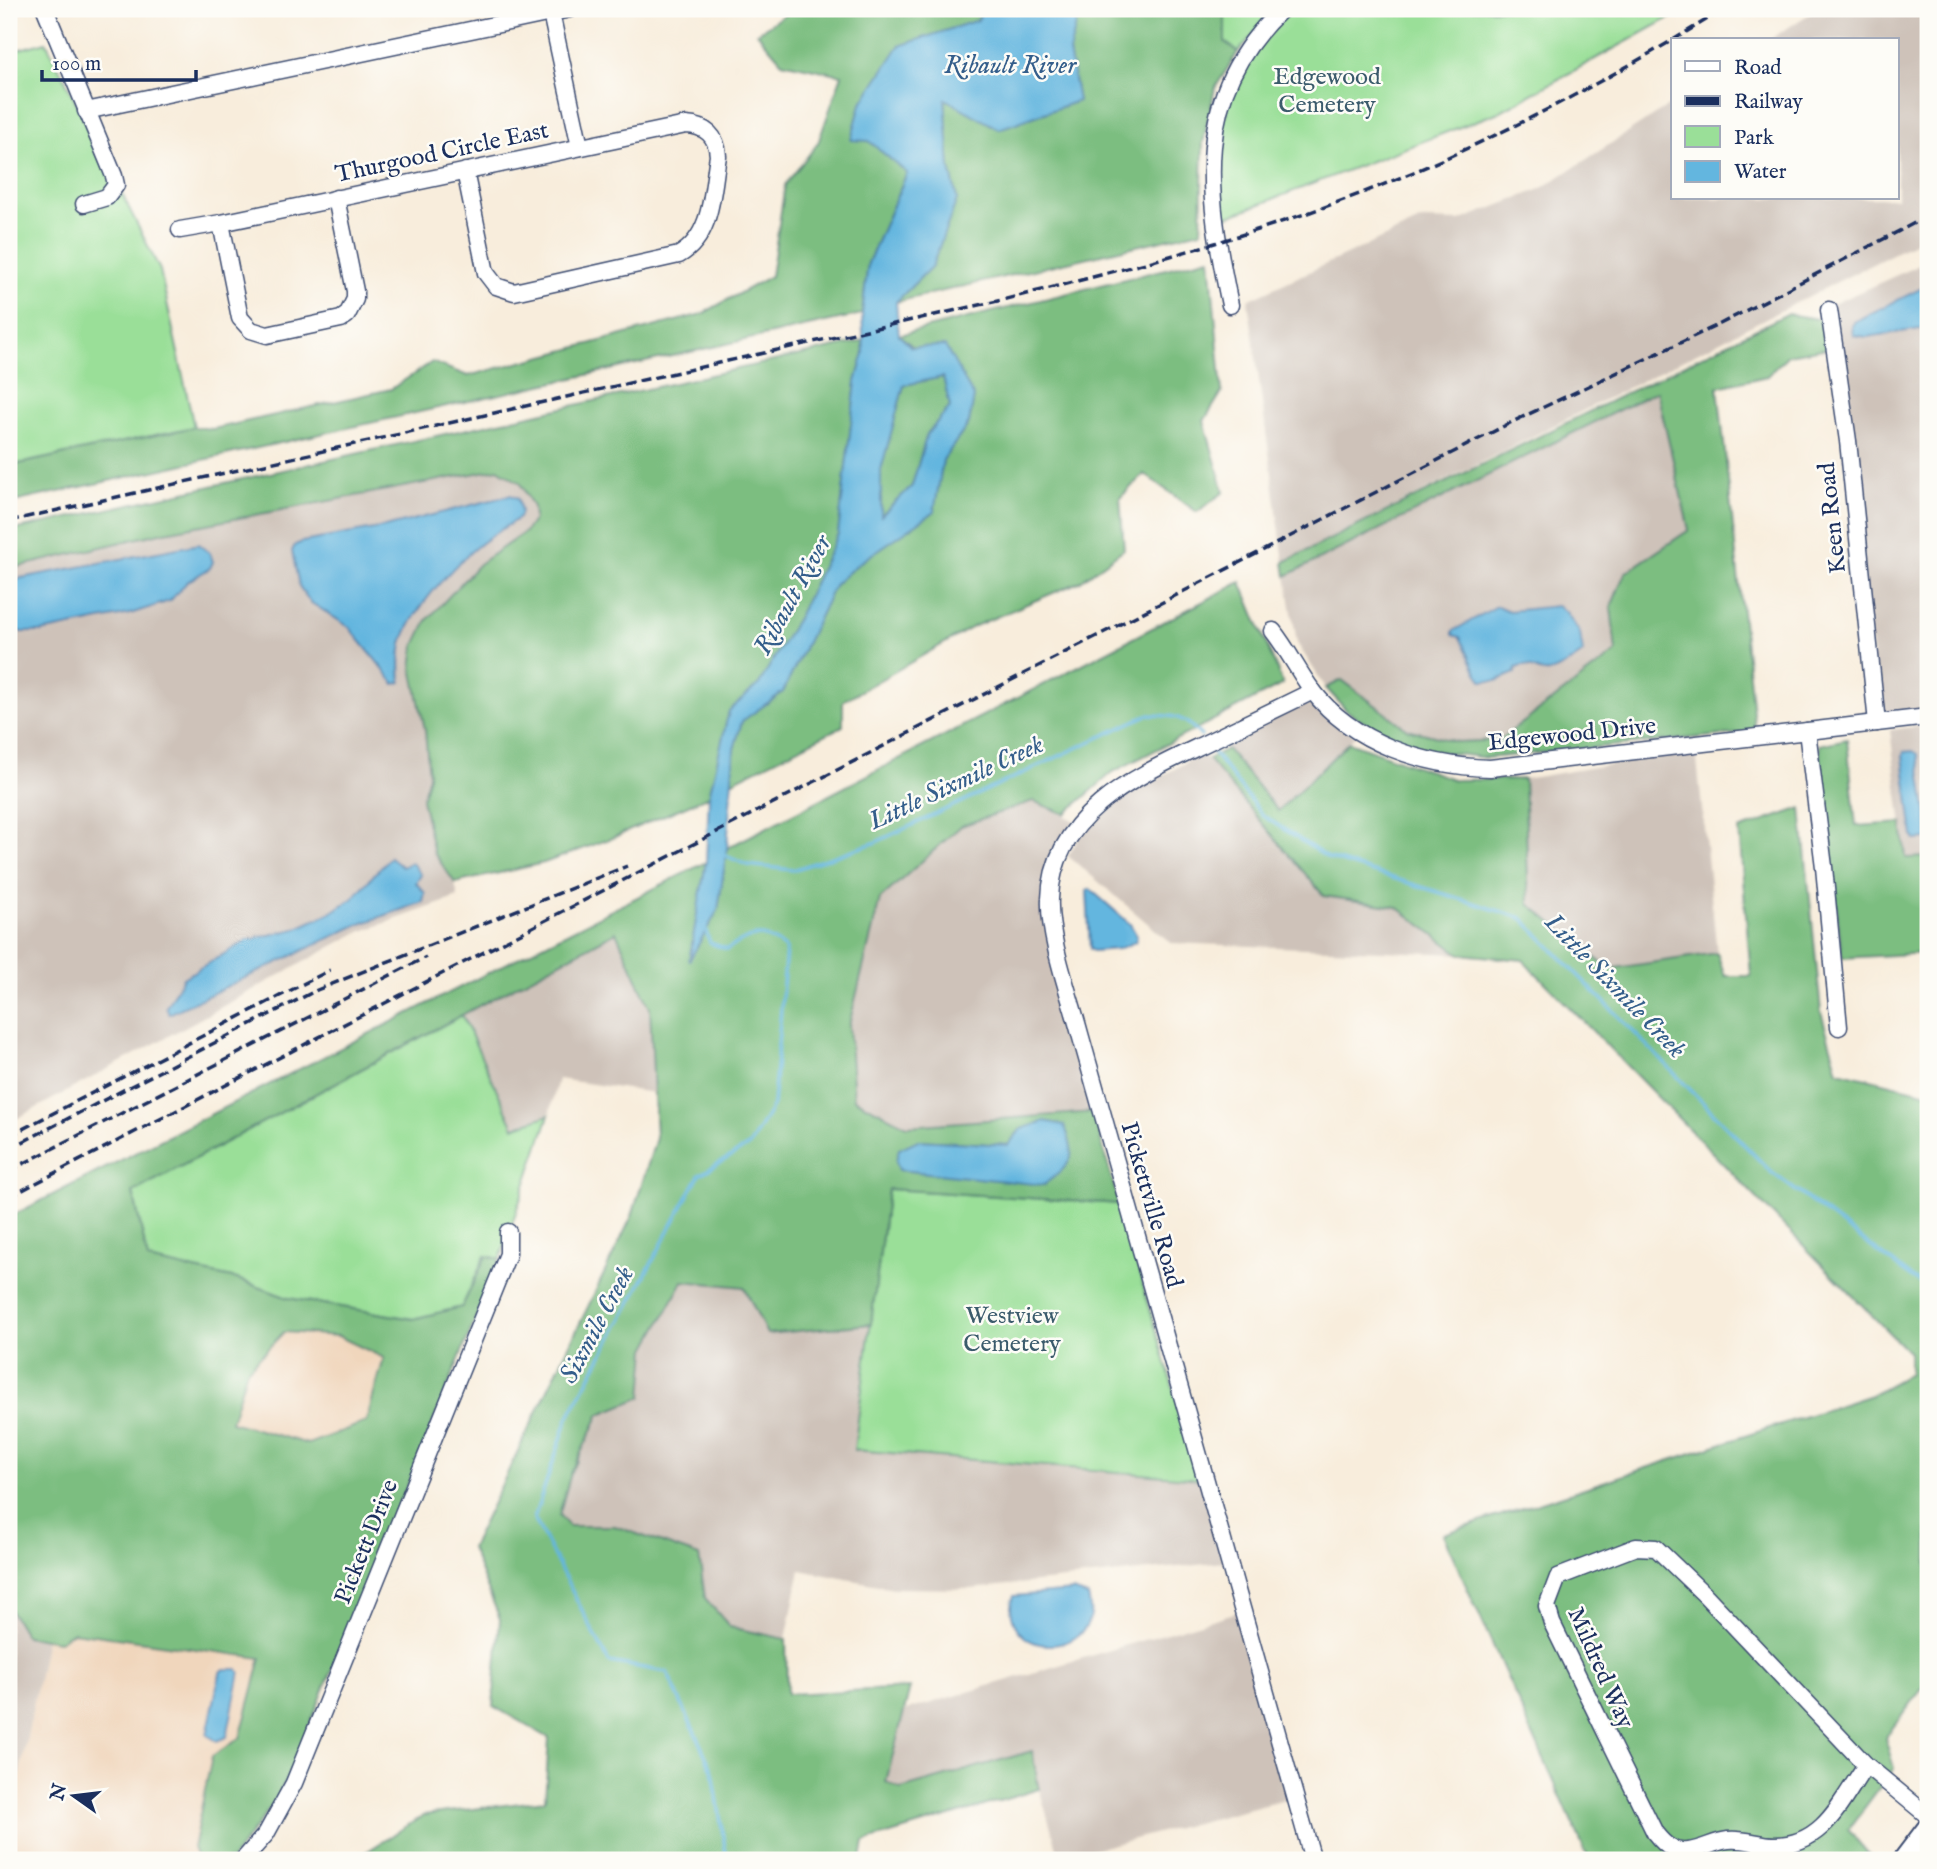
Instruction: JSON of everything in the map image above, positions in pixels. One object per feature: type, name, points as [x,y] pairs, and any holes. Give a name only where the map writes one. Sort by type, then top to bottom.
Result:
[{"type":"main road","points":[[1903,1860],[1928,1827]]},
{"type":"street","points":[[45,9],[116,185],[107,197],[84,204]]},
{"type":"street","points":[[86,111],[570,9]]},
{"type":"street","points":[[1230,305],[1217,243],[1210,181],[1213,132],[1236,68],[1247,49],[1282,9]]},
{"type":"street","points":[[551,13],[580,147]]},
{"type":"street","name":"Thurgood Circle East","points":[[180,230],[686,125],[703,128],[711,134],[718,147],[706,223],[694,244],[679,255],[514,292],[496,286],[486,274],[465,171]]},
{"type":"street","points":[[220,223],[240,318],[251,330],[267,335],[341,319],[352,307],[355,291],[336,198]]},
{"type":"street","name":"Keen Road","points":[[1829,310],[1848,442],[1877,723]]},
{"type":"street","name":"Edgewood Drive","points":[[1273,631],[1313,691],[1340,717],[1363,734],[1387,746],[1441,764],[1490,768],[1928,717]]},
{"type":"street","name":"Pickettville Road","points":[[1313,691],[1159,765],[1103,800],[1081,821],[1070,837],[1055,868],[1050,897],[1051,922],[1083,1047],[1313,1860]]},
{"type":"street","points":[[1807,731],[1824,867],[1839,1027]]},
{"type":"street","name":"Pickett Drive","points":[[243,1860],[266,1834],[294,1783],[508,1254],[508,1231]]},
{"type":"street","name":"Mildred Way","points":[[1866,1765],[1824,1825],[1810,1839],[1790,1845],[1727,1840],[1688,1855],[1672,1849],[1655,1833],[1552,1623],[1547,1606],[1558,1577],[1636,1546],[1656,1548],[1706,1595],[1866,1765],[1928,1816]]},
{"type":"shaded area","points":[[1817,9],[1928,9],[1928,236],[1284,562],[1248,300],[1422,220],[1459,221],[1541,189],[1671,104],[1671,200],[1898,200],[1898,38],[1772,38]]},
{"type":"shaded area","points":[[1928,261],[1928,712],[1881,718],[1824,308]]},
{"type":"shaded area","points":[[1658,390],[1690,530],[1625,573],[1611,607],[1616,652],[1500,740],[1457,742],[1407,729],[1342,680],[1326,688],[1297,643],[1286,576]],"holes":[[[1557,606],[1584,650],[1551,673],[1522,665],[1477,673],[1460,637],[1509,611]]]},
{"type":"shaded area","points":[[498,469],[520,483],[533,507],[534,519],[525,532],[479,564],[427,620],[415,645],[412,668],[425,730],[429,776],[422,799],[434,853],[455,883],[458,897],[357,933],[9,1123],[9,569],[160,533]]},
{"type":"shaded area","points":[[1303,705],[1316,706],[1355,736],[1278,811],[1227,749],[1226,742]]},
{"type":"shaded area","points":[[1928,725],[1928,857],[1906,858],[1890,730]]},
{"type":"shaded area","points":[[1696,750],[1717,953],[1609,969],[1529,904],[1524,779]]},
{"type":"shaded area","points":[[1198,755],[1208,759],[1324,896],[1397,907],[1460,954],[1171,943],[1068,856],[1080,836],[1105,810]]},
{"type":"shaded area","points":[[1033,801],[1074,820],[1045,927],[1093,1112],[907,1127],[854,1099],[849,1025],[880,899],[961,826]]},
{"type":"shaded area","points":[[616,932],[650,1008],[654,1093],[558,1079],[549,1115],[514,1128],[462,1015]]},
{"type":"shaded area","points":[[683,1281],[744,1287],[767,1334],[871,1324],[854,1450],[1200,1479],[1224,1562],[971,1589],[894,1588],[800,1570],[786,1639],[730,1627],[705,1598],[615,1526],[569,1526],[559,1516],[571,1473],[601,1414],[642,1397],[646,1349]]},
{"type":"shaded area","points":[[284,1332],[338,1336],[384,1358],[366,1422],[308,1444],[230,1422],[247,1370]]},
{"type":"shaded area","points":[[9,1608],[26,1636],[46,1639],[9,1830]]},
{"type":"shaded area","points":[[1238,1612],[1289,1799],[1060,1858],[1039,1789],[1032,1751],[901,1789],[886,1781],[904,1711]]},
{"type":"shaded area","points":[[73,1631],[261,1658],[240,1738],[193,1848],[198,1860],[9,1860],[9,1830],[46,1639],[59,1641]]},
{"type":"green space","points":[[793,9],[843,9],[880,13],[882,9],[983,9],[978,20],[899,46],[869,141],[907,173],[868,263],[862,314],[9,503],[9,466],[194,427],[213,429],[391,389],[432,362],[468,376],[702,314],[771,276],[785,185],[818,143],[842,75],[782,62],[757,33]]},
{"type":"green space","points":[[1080,9],[1225,9],[1225,42],[1238,52],[1215,88],[1203,143],[1201,231],[896,302],[932,266],[957,199],[950,168],[945,99],[999,129],[1078,101],[1069,52]]},
{"type":"green space","name":"Edgewood Cemetery","points":[[1225,9],[1276,9],[1238,52],[1225,42]]},
{"type":"green space","name":"Edgewood Cemetery","points":[[1292,9],[1686,9],[1499,112],[1221,219],[1219,138],[1231,95],[1247,60]]},
{"type":"green space","points":[[46,42],[160,270],[194,427],[9,466],[9,52]]},
{"type":"green space","points":[[1210,258],[1222,392],[1204,421],[1224,492],[1197,512],[1144,474],[1120,498],[1124,549],[1079,582],[975,626],[843,701],[843,726],[731,782],[734,749],[742,721],[783,692],[835,584],[859,563],[934,512],[943,460],[969,423],[974,397],[899,335]]},
{"type":"green space","points":[[1787,314],[1825,320],[1829,348],[1788,355],[1767,376],[1718,387],[1755,732],[1487,758],[1434,751],[1388,737],[1347,711],[1326,688],[1342,680],[1407,729],[1457,742],[1500,740],[1616,652],[1611,607],[1625,573],[1689,530],[1657,391],[1286,576],[1284,562]]},
{"type":"green space","points":[[863,341],[864,353],[856,382],[838,534],[798,617],[759,685],[729,711],[709,796],[612,838],[544,863],[455,883],[434,853],[422,799],[429,776],[425,730],[412,668],[415,645],[427,620],[479,564],[525,532],[534,519],[533,507],[520,483],[498,469],[160,533],[9,569],[9,531]]},
{"type":"green space","points":[[944,377],[950,407],[927,434],[912,486],[880,517],[881,470],[904,385]]},
{"type":"green space","points":[[1241,582],[1283,684],[1113,772],[1065,814],[1033,801],[961,826],[880,899],[849,1025],[854,1099],[907,1126],[1093,1112],[1119,1204],[888,1189],[871,1324],[767,1334],[744,1287],[683,1281],[646,1349],[642,1397],[600,1414],[571,1473],[559,1515],[569,1526],[615,1526],[699,1556],[705,1598],[730,1627],[786,1639],[787,1694],[910,1688],[886,1782],[901,1789],[1032,1751],[1039,1789],[864,1842],[861,1860],[354,1860],[424,1815],[545,1800],[549,1738],[493,1706],[500,1619],[471,1548],[632,1216],[656,1138],[650,1008],[616,932],[133,1192],[148,1260],[237,1279],[288,1298],[413,1319],[462,1307],[486,1256],[500,1259],[277,1799],[231,1860],[198,1860],[193,1848],[212,1756],[240,1738],[261,1658],[73,1632],[59,1641],[26,1636],[9,1608],[9,1217],[706,862],[690,958],[718,910],[727,848]],"holes":[[[1021,1129],[1044,1185],[918,1140],[1008,1145]],[[284,1332],[338,1336],[384,1358],[366,1422],[308,1444],[231,1422],[247,1370]]]},
{"type":"green space","points":[[1847,739],[1856,826],[1902,823],[1906,858],[1928,857],[1928,953],[1842,958],[1819,745]]},
{"type":"green space","points":[[1349,742],[1455,780],[1524,779],[1529,904],[1609,969],[1717,953],[1725,976],[1751,976],[1739,830],[1801,808],[1821,1012],[1838,1071],[1928,1093],[1928,1608],[1925,1613],[1928,1623],[1928,1681],[1885,1738],[1894,1768],[1848,1830],[1874,1860],[1589,1860],[1443,1534],[1871,1395],[1909,1374],[1909,1353],[1523,960],[1460,954],[1397,907],[1324,896],[1208,759],[1227,749],[1278,811]]},
{"type":"green space","points":[[462,1015],[514,1127],[549,1115],[500,1259],[485,1256],[462,1307],[413,1319],[288,1298],[237,1279],[148,1260],[133,1192]]},
{"type":"green space","name":"Westview Cemetery","points":[[888,1189],[1119,1204],[1200,1479],[854,1450]]},
{"type":"water","name":"Ribault River","points":[[983,9],[1080,9],[1069,52],[1078,101],[999,129],[945,99],[950,168],[957,199],[932,266],[896,302],[899,335],[911,347],[945,346],[974,397],[969,423],[943,460],[934,512],[859,563],[835,584],[783,692],[742,721],[734,749],[727,848],[718,910],[689,961],[706,862],[709,796],[729,711],[759,684],[798,617],[838,534],[856,382],[864,353],[862,314],[868,263],[907,173],[869,141],[851,140],[861,104],[899,46],[978,20]],"holes":[[[943,377],[950,407],[927,434],[912,486],[881,516],[881,470],[904,385]]]},
{"type":"water","points":[[1928,285],[1928,328],[1867,337],[1853,335],[1852,326],[1855,321]]},
{"type":"water","points":[[511,495],[518,499],[521,512],[519,518],[484,540],[464,558],[432,592],[413,619],[401,649],[401,682],[395,684],[349,627],[310,602],[299,586],[292,551],[295,545],[385,527]]},
{"type":"water","points":[[199,544],[210,553],[213,562],[210,568],[187,582],[170,601],[130,614],[41,632],[21,632],[13,627],[9,615],[9,584],[21,578]]},
{"type":"water","points":[[1497,606],[1509,611],[1557,606],[1566,612],[1580,633],[1583,653],[1552,671],[1543,672],[1521,666],[1516,668],[1515,673],[1496,681],[1483,681],[1460,637],[1453,635],[1453,631]]},
{"type":"water","points":[[1913,751],[1918,754],[1928,839],[1915,840],[1913,836],[1903,756],[1904,752]]},
{"type":"water","points":[[390,857],[402,867],[411,862],[421,875],[416,883],[425,893],[423,902],[355,926],[169,1014],[166,1007],[183,978],[248,940],[295,929],[330,913],[352,899]]},
{"type":"water","points":[[1090,889],[1130,924],[1137,936],[1135,942],[1118,949],[1090,949],[1087,890]]},
{"type":"water","points":[[1045,1121],[1064,1125],[1071,1154],[1066,1165],[1044,1185],[899,1170],[896,1161],[899,1149],[918,1140],[1008,1145],[1021,1129]]},
{"type":"water","points":[[1073,1591],[1088,1596],[1089,1599],[1090,1616],[1082,1632],[1073,1639],[1051,1645],[1029,1640],[1020,1633],[1011,1612],[1014,1596]]},
{"type":"water","points":[[224,1669],[237,1669],[240,1672],[227,1737],[217,1741],[207,1735],[220,1673]]},
{"type":"waterway","name":"Little Sixmile Creek","points":[[724,855],[747,865],[793,870],[874,843],[1147,715],[1164,715],[1183,720],[1201,736]]},
{"type":"waterway","name":"Little Sixmile Creek","points":[[1210,748],[1262,815],[1328,858],[1522,918],[1771,1172],[1928,1289]]},
{"type":"waterway","name":"Sixmile Creek","points":[[705,928],[710,943],[727,949],[757,936],[770,938],[786,949],[773,1105],[750,1145],[699,1175],[568,1418],[534,1518],[609,1662],[667,1672],[713,1772],[727,1860]]},
{"type":"railway","points":[[1675,38],[1724,9]]},
{"type":"railway","points":[[9,521],[1002,300],[1216,243],[1344,200],[1456,153],[1566,100],[1671,41]]},
{"type":"railway","points":[[9,1197],[1512,422],[1720,324],[1928,216]]},
{"type":"railway","points":[[9,1149],[317,990],[627,866]]},
{"type":"railway","points":[[9,1171],[426,957]]},
{"type":"railway","points":[[9,1136],[330,970]]}]
